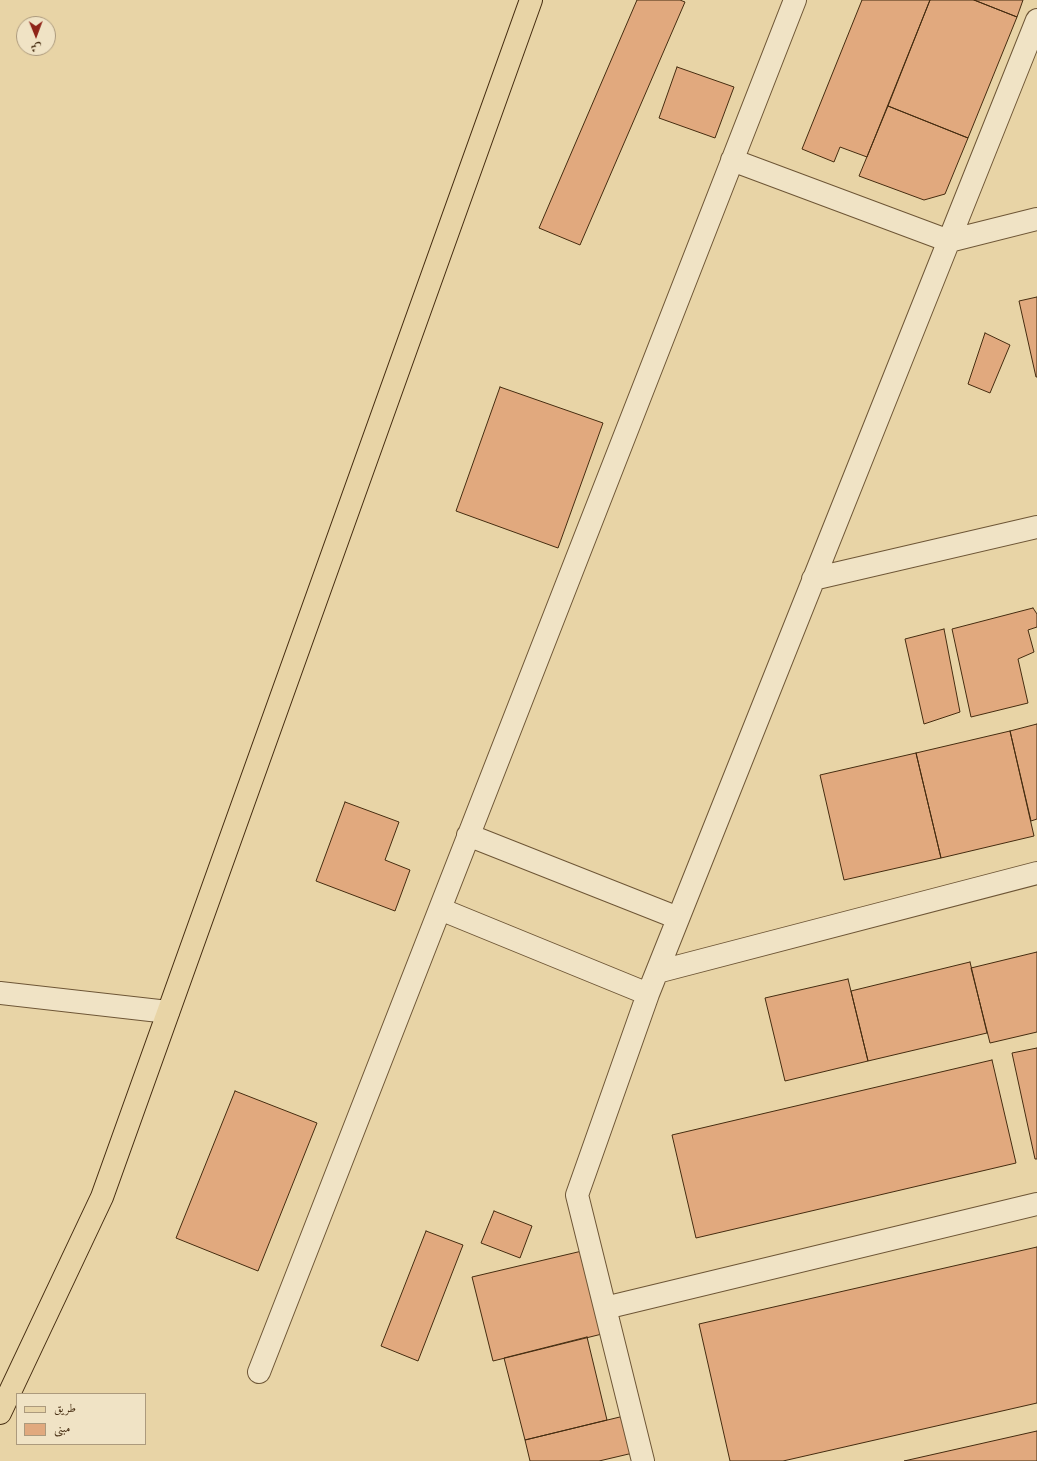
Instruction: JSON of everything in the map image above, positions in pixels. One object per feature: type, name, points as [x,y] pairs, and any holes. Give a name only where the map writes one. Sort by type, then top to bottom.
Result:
[{"type":"main road","points":[[0,1413],[102,1197],[531,0]]},
{"type":"street","points":[[259,1372],[794,0]]},
{"type":"street","points":[[643,1461],[577,1195],[656,972],[1037,20]]},
{"type":"street","points":[[732,160],[949,241],[1037,219]]},
{"type":"street","points":[[813,579],[1037,527]]},
{"type":"street","points":[[468,835],[678,918]]},
{"type":"street","points":[[656,972],[1037,873]]},
{"type":"street","points":[[440,909],[648,994]]},
{"type":"street","points":[[0,993],[168,1012]]},
{"type":"street","points":[[605,1308],[1037,1204]]},
{"type":"building","points":[[637,0],[680,0],[685,2],[580,245],[539,228]]},
{"type":"building","points":[[862,0],[930,0],[867,157],[840,147],[834,162],[802,149]]},
{"type":"building","points":[[930,0],[974,0],[1017,17],[968,138],[888,106]]},
{"type":"building","points":[[974,0],[1023,0],[1017,17]]},
{"type":"building","points":[[677,67],[734,87],[715,138],[659,118]]},
{"type":"building","points":[[888,106],[968,138],[945,194],[924,200],[859,176]]},
{"type":"building","points":[[1037,297],[1037,377],[1036,377],[1019,301]]},
{"type":"building","points":[[985,333],[1010,345],[990,393],[968,384]]},
{"type":"building","points":[[500,387],[603,423],[558,548],[456,511]]},
{"type":"building","points":[[1033,608],[1037,614],[1037,627],[1028,630],[1034,652],[1018,659],[1028,703],[971,717],[952,629]]},
{"type":"building","points":[[944,629],[960,712],[924,724],[905,639]]},
{"type":"building","points":[[1037,724],[1037,819],[1031,821],[1010,731]]},
{"type":"building","points":[[1010,731],[1034,836],[941,858],[916,753]]},
{"type":"building","points":[[916,753],[941,858],[844,880],[820,775]]},
{"type":"building","points":[[345,802],[399,822],[385,860],[410,870],[395,911],[316,881]]},
{"type":"building","points":[[1037,952],[1037,1032],[990,1043],[971,968]]},
{"type":"building","points":[[970,962],[987,1033],[868,1061],[851,991]]},
{"type":"building","points":[[848,979],[868,1061],[785,1081],[765,998]]},
{"type":"building","points":[[1037,1048],[1037,1159],[1035,1159],[1012,1053]]},
{"type":"building","points":[[992,1060],[1016,1163],[696,1238],[672,1135]]},
{"type":"building","points":[[235,1091],[317,1123],[258,1271],[176,1238]]},
{"type":"building","points":[[494,1211],[532,1226],[520,1258],[481,1243]]},
{"type":"building","points":[[426,1231],[463,1245],[418,1361],[381,1346]]},
{"type":"building","points":[[1037,1247],[1037,1403],[783,1461],[730,1461],[699,1324]]},
{"type":"building","points":[[582,1251],[602,1334],[493,1361],[472,1277]]},
{"type":"building","points":[[587,1337],[607,1420],[525,1440],[504,1358]]},
{"type":"building","points":[[624,1416],[633,1453],[599,1461],[530,1461],[525,1440]]},
{"type":"building","points":[[1037,1431],[1037,1461],[904,1461]]}]
